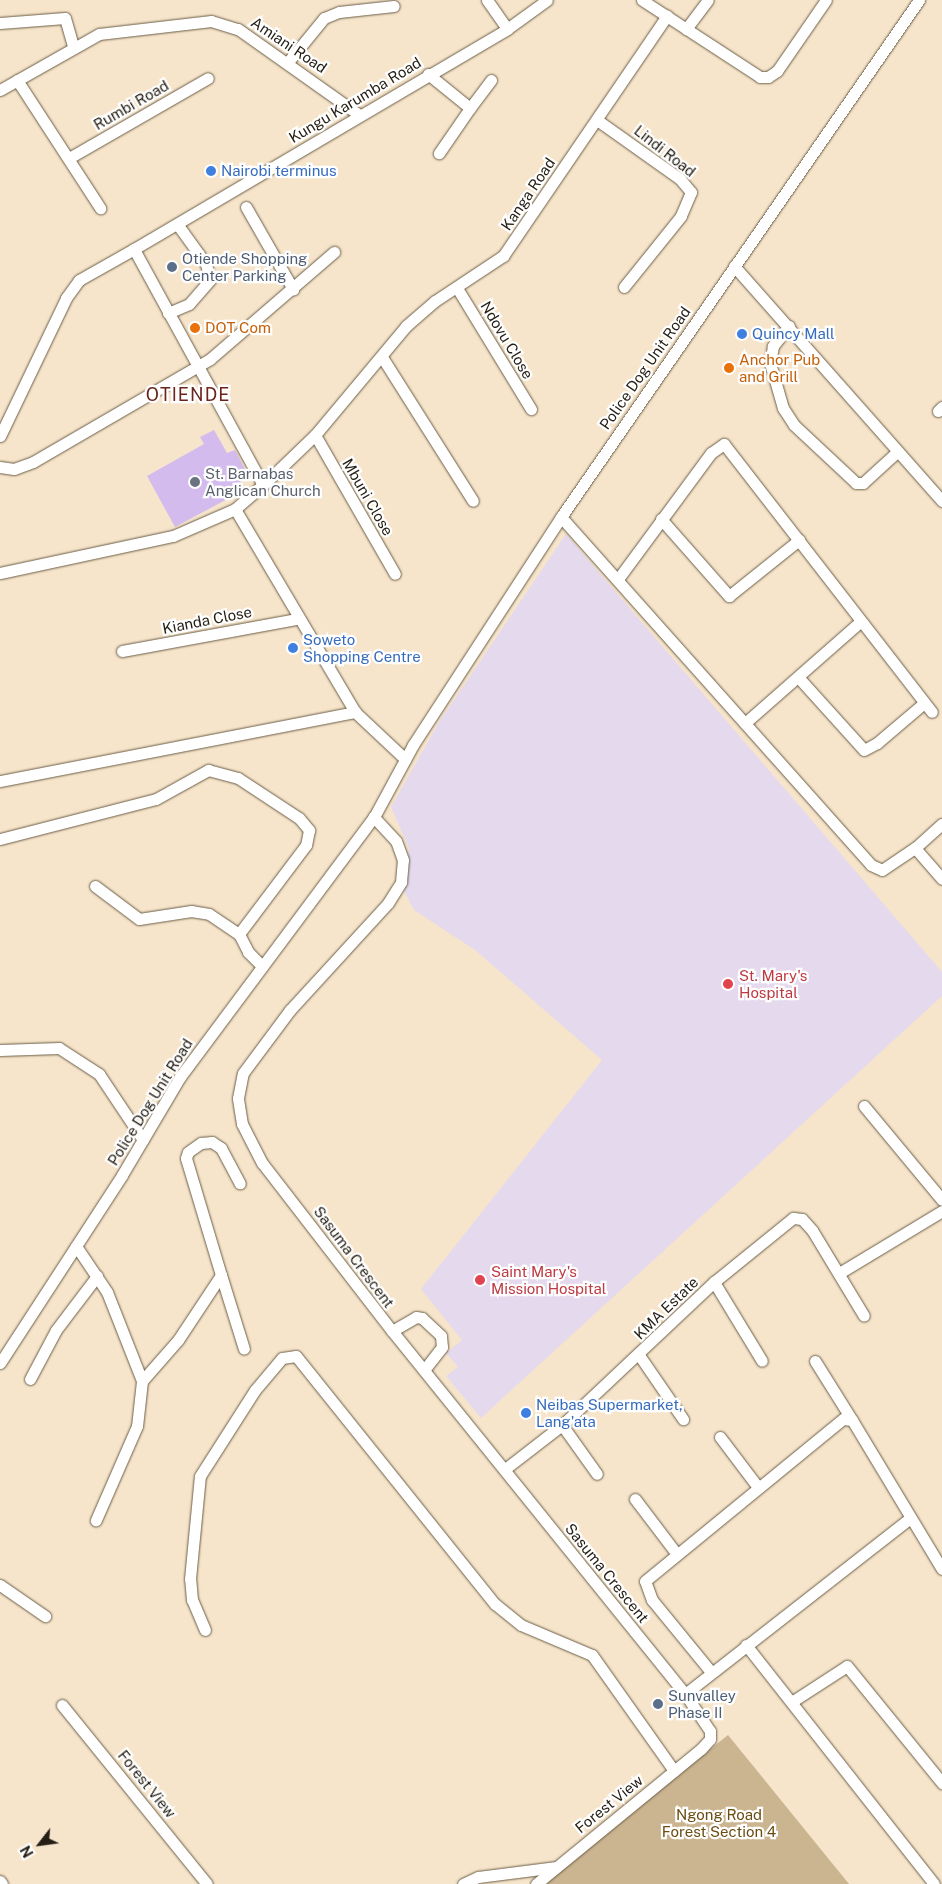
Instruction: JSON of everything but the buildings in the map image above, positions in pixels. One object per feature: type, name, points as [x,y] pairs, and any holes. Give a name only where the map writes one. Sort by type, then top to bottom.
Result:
[{"type":"street","points":[[487,0],[507,29]]},
{"type":"street","name":"Kungu Karumba Road","points":[[0,436],[66,298],[78,280],[177,224],[358,114],[507,29],[547,0]]},
{"type":"street","points":[[686,29],[708,0]]},
{"type":"street","points":[[647,1],[760,77],[773,75],[826,0]]},
{"type":"street","name":"Police Dog Unit Road","points":[[404,759],[561,517],[919,0]]},
{"type":"street","points":[[288,62],[324,18],[339,12],[394,6]]},
{"type":"street","name":"Kanga Road","points":[[0,573],[173,536],[234,510],[315,435],[406,326],[435,301],[458,288],[503,256],[667,16]]},
{"type":"street","points":[[0,23],[65,18],[73,46]]},
{"type":"street","name":"Amiani Road","points":[[0,90],[73,46],[99,34],[211,21],[238,29],[288,62],[358,114]]},
{"type":"street","points":[[428,74],[470,108]]},
{"type":"street","name":"Rumbi Road","points":[[69,158],[208,78]]},
{"type":"street","points":[[17,80],[100,208]]},
{"type":"street","points":[[439,153],[491,80]]},
{"type":"street","name":"Lindi Road","points":[[596,120],[680,179],[691,192],[681,216],[624,287]]},
{"type":"street","points":[[246,207],[293,289]]},
{"type":"street","points":[[168,313],[189,304],[203,292],[210,280],[206,264],[177,224]]},
{"type":"street","points":[[134,249],[263,485]]},
{"type":"street","points":[[0,467],[14,469],[33,462],[199,366],[293,289],[334,252]]},
{"type":"street","points":[[734,266],[942,501]]},
{"type":"street","name":"Ndovu Close","points":[[458,288],[531,408]]},
{"type":"street","points":[[789,326],[772,346],[770,363],[783,408],[794,425],[856,483],[863,483],[898,451]]},
{"type":"street","points":[[382,357],[473,501]]},
{"type":"street","name":"Mbuni Close","points":[[315,435],[395,574]]},
{"type":"street","points":[[618,579],[711,454],[724,444],[932,712]]},
{"type":"street","points":[[234,510],[296,619],[355,712],[404,759],[374,817]]},
{"type":"street","points":[[561,517],[876,869],[891,867],[942,824]]},
{"type":"street","points":[[661,520],[729,596],[799,540]]},
{"type":"street","name":"Kianda Close","points":[[122,651],[296,619]]},
{"type":"street","points":[[745,723],[861,621]]},
{"type":"street","points":[[798,677],[864,750],[877,743],[924,702]]},
{"type":"street","points":[[0,781],[355,712]]},
{"type":"street","points":[[0,839],[156,799],[208,770],[227,773],[299,818],[310,837],[239,934]]},
{"type":"street","name":"Police Dog Unit Road","points":[[0,1363],[143,1140],[180,1077],[374,817]]},
{"type":"street","name":"Sasuma Crescent","points":[[374,817],[396,841],[403,860],[400,882],[388,903],[251,1056],[243,1073],[238,1098],[242,1124],[251,1146],[392,1331],[425,1369],[684,1694],[710,1731],[710,1739],[701,1749]]},
{"type":"street","points":[[915,848],[942,879]]},
{"type":"street","points":[[95,886],[140,919],[191,911],[209,914],[239,934],[248,952],[262,966]]},
{"type":"street","points":[[0,1050],[59,1048],[99,1074],[143,1140]]},
{"type":"street","points":[[864,1106],[942,1200]]},
{"type":"street","points":[[240,1183],[220,1148],[212,1142],[201,1142],[188,1152],[186,1158],[244,1349]]},
{"type":"street","points":[[841,1272],[942,1211]]},
{"type":"street","name":"KMA Estate","points":[[505,1469],[562,1425],[639,1356],[714,1282],[793,1218],[802,1219],[812,1230],[841,1272],[864,1316]]},
{"type":"street","points":[[76,1246],[97,1276],[118,1317],[142,1381],[137,1426],[96,1520]]},
{"type":"street","points":[[142,1381],[178,1340],[221,1275]]},
{"type":"street","points":[[30,1379],[56,1330],[97,1276]]},
{"type":"street","points":[[714,1282],[762,1361]]},
{"type":"street","points":[[392,1331],[416,1317],[422,1318],[441,1336],[442,1347],[425,1369]]},
{"type":"street","points":[[205,1630],[192,1600],[190,1579],[200,1476],[255,1390],[282,1358],[296,1356],[495,1604],[509,1619],[592,1655],[674,1771]]},
{"type":"street","points":[[639,1356],[683,1419]]},
{"type":"street","points":[[815,1361],[942,1569]]},
{"type":"street","points":[[711,1672],[644,1586],[648,1575],[837,1423],[852,1420]]},
{"type":"street","points":[[562,1425],[597,1474]]},
{"type":"street","points":[[720,1437],[757,1486]]},
{"type":"street","points":[[635,1499],[676,1552]]},
{"type":"street","points":[[684,1694],[910,1518]]},
{"type":"street","points":[[0,1585],[46,1616]]},
{"type":"street","points":[[746,1645],[793,1701],[934,1884]]},
{"type":"street","points":[[793,1701],[847,1666],[942,1783]]},
{"type":"street","name":"Forest View","points":[[62,1705],[206,1884]]},
{"type":"street","name":"Forest View","points":[[536,1884],[701,1749]]},
{"type":"street","points":[[463,1884],[478,1877],[557,1866]]},
{"type":"shaded area","name":"St. Mary's Hospital","points":[[566,534],[942,972],[942,996],[481,1418],[446,1376],[458,1367],[446,1353],[462,1340],[421,1289],[602,1060],[475,950],[414,910],[403,889],[409,848],[391,807],[439,722]]},
{"type":"green space","name":"Ngong Road Forest Section 4","points":[[728,1735],[849,1884],[542,1884]]},
{"type":"place","name":"Nairobi terminus","points":[[211,171]]},
{"type":"place","name":"Otiende Shopping Center Parking","points":[[172,267]]},
{"type":"place","name":"DOT Com","points":[[195,328]]},
{"type":"place","name":"Quincy Mall","points":[[742,334]]},
{"type":"place","name":"Anchor Pub and Grill","points":[[729,368]]},
{"type":"place","name":"St. Barnabas Anglican Church","points":[[195,482]]},
{"type":"place","name":"Soweto Shopping Centre","points":[[293,648]]},
{"type":"place","name":"St. Mary's Hospital","points":[[728,984]]},
{"type":"place","name":"Saint Mary's Mission Hospital","points":[[480,1280]]},
{"type":"place","name":"Neibas Supermarket, Lang'ata","points":[[526,1413]]},
{"type":"place","name":"Sunvalley Phase II","points":[[658,1704]]},
{"type":"district","name":"OTIENDE","points":[[188,395]]}]
